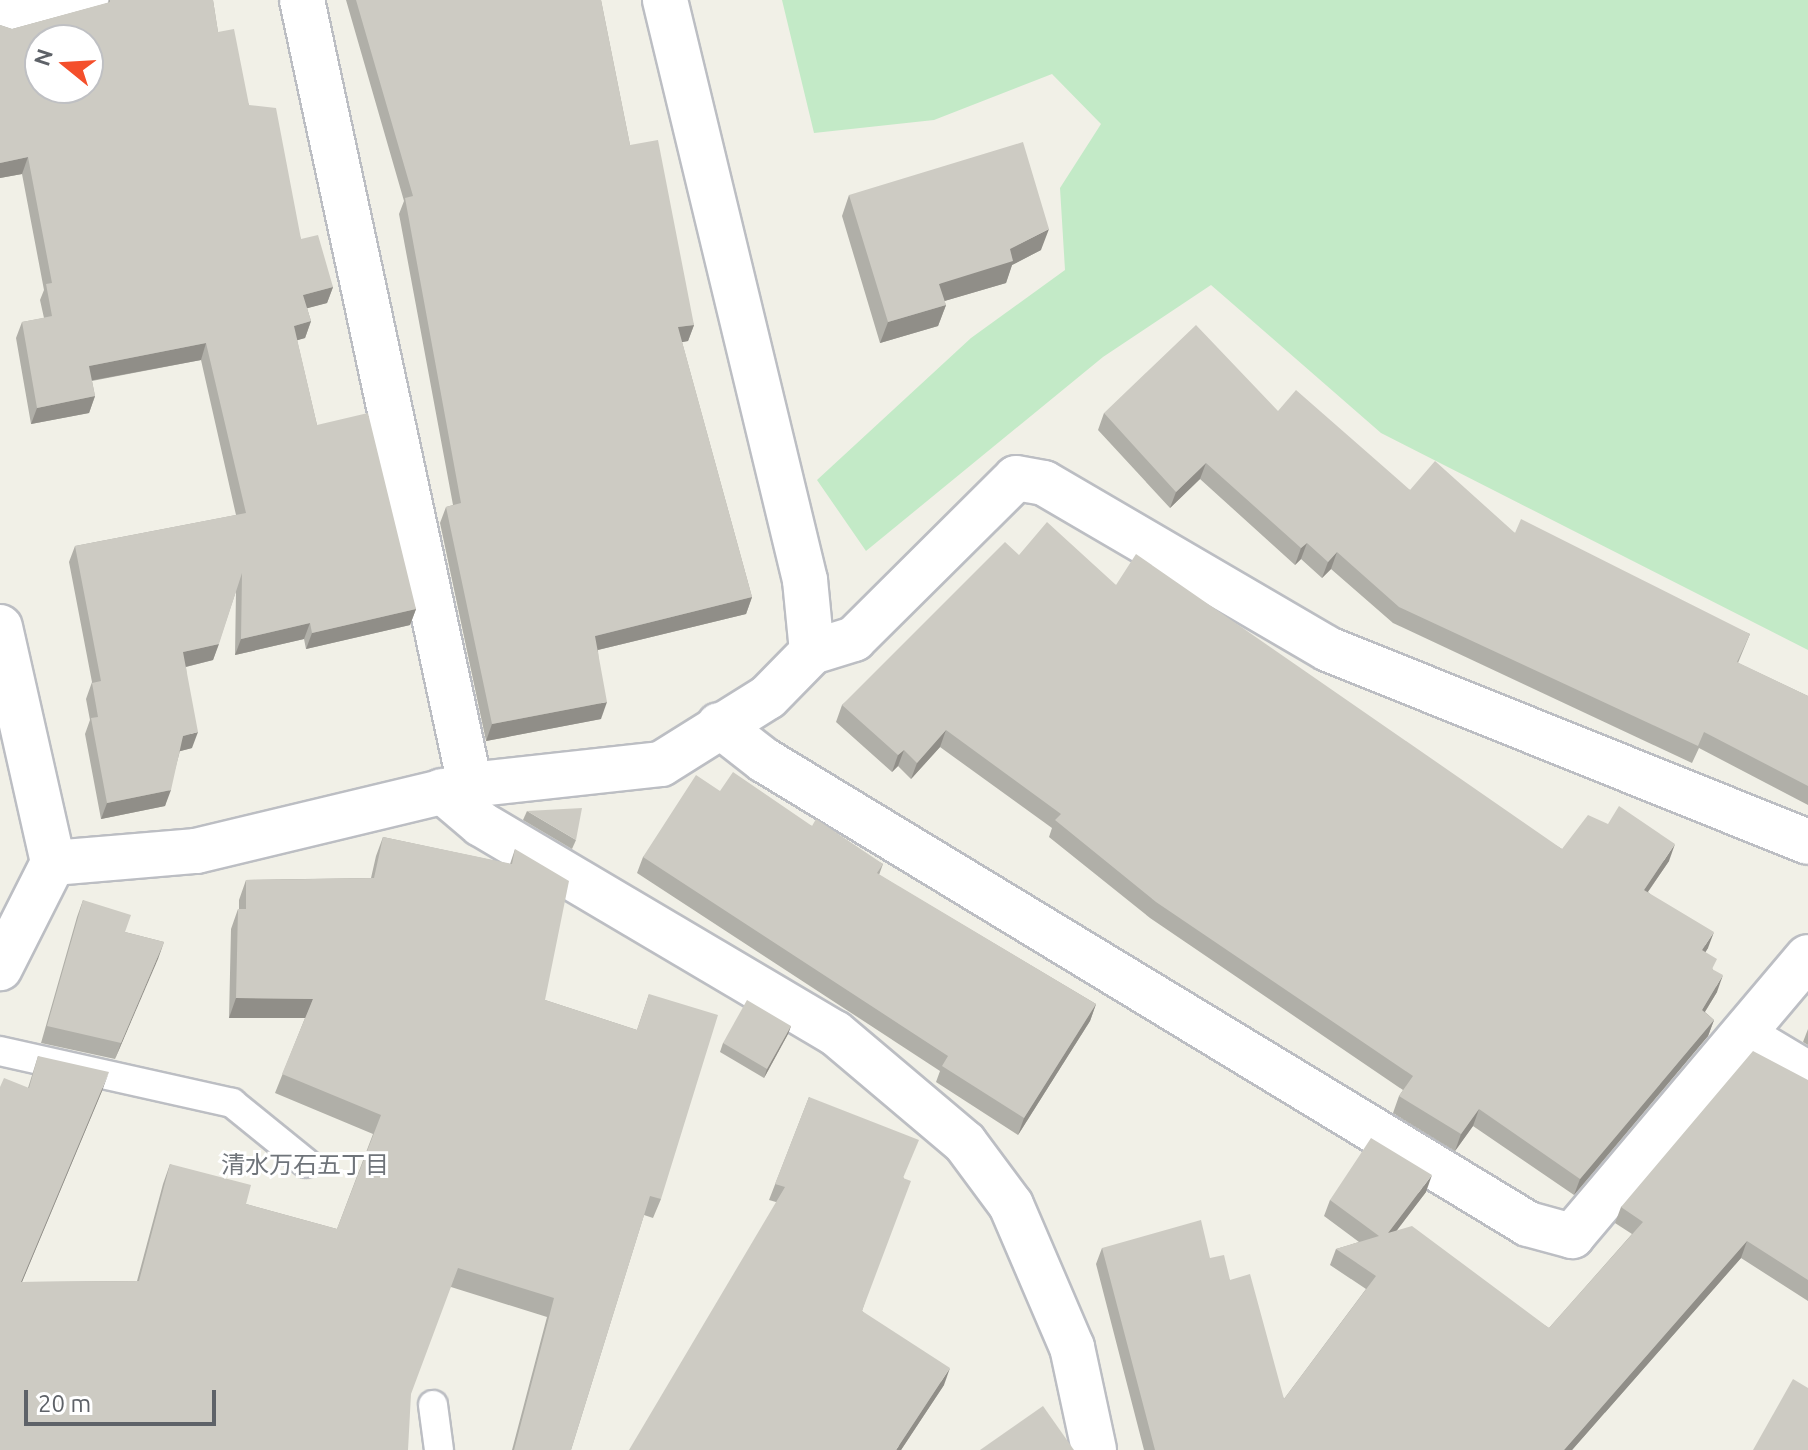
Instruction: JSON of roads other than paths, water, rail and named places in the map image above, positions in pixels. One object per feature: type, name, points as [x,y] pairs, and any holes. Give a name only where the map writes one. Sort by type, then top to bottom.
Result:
[{"type":"street","points":[[0,21],[87,0]]},
{"type":"street","points":[[302,0],[456,788],[481,824],[835,1033],[965,1143],[1011,1205],[1072,1347],[1094,1450]]},
{"type":"street","points":[[665,0],[805,580],[812,652]]},
{"type":"street","points":[[53,863],[196,851],[456,788],[661,764],[768,697],[812,652],[854,639],[1016,478],[1030,480],[1328,649],[1808,842]]},
{"type":"street","points":[[0,968],[53,863],[2,651]]},
{"type":"street","points":[[719,725],[778,769],[1528,1224],[1572,1236],[1808,957]]},
{"type":"street","points":[[1743,1035],[1808,1074]]},
{"type":"lane","points":[[0,1051],[232,1103],[306,1163]]},
{"type":"lane","points":[[433,1405],[439,1450]]},
{"type":"district","name":"清水万石五丁目","points":[[305,1165]]}]
